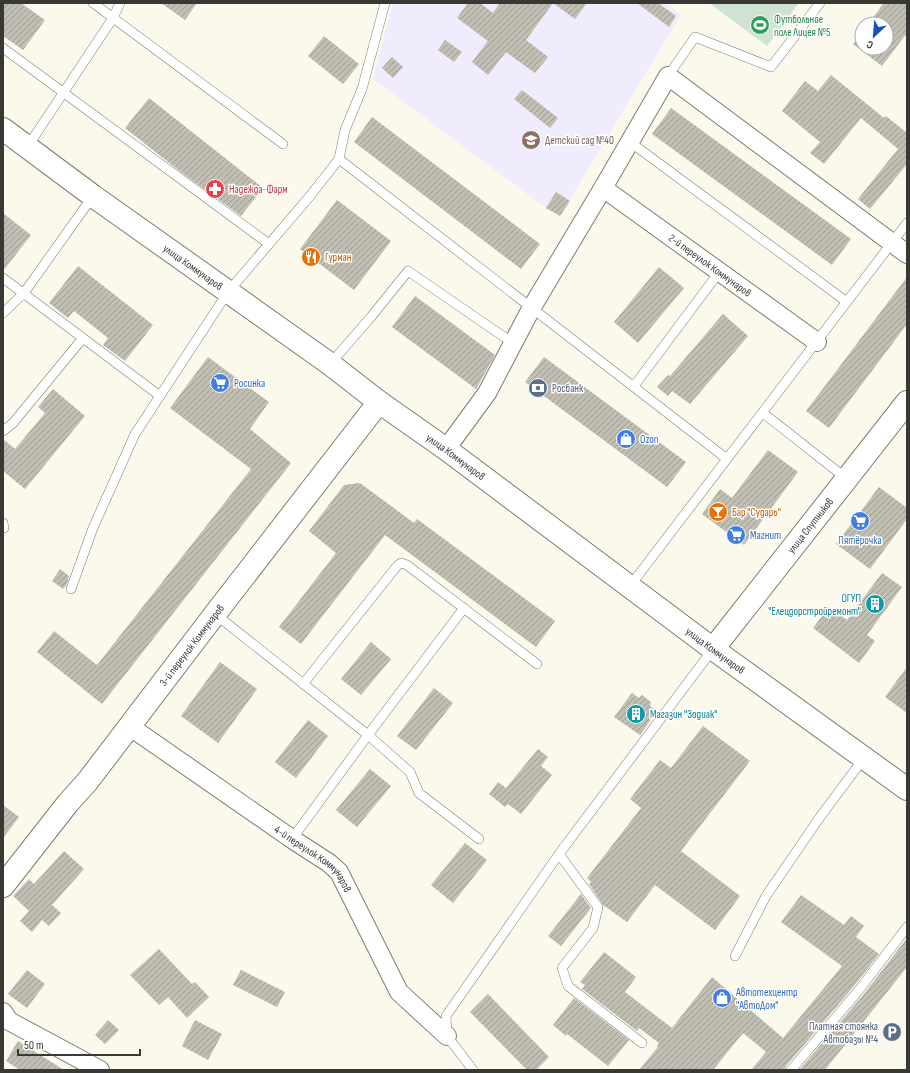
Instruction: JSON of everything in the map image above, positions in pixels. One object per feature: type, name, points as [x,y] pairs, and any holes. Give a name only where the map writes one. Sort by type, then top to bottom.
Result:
[{"type":"main road","name":"улица Коммунаров","points":[[3,129],[28,146],[93,196],[330,364],[379,402],[446,449],[713,649],[907,789]]},
{"type":"main road","name":"3-й переулок Коммунаров","points":[[3,886],[68,803],[87,782],[379,402]]},
{"type":"main road","name":"улица Спутников","points":[[713,649],[907,402]]},
{"type":"street","points":[[446,449],[487,393],[532,307],[668,76],[907,254]]},
{"type":"street","name":"2-й переулок Коммунаров","points":[[603,188],[817,342]]},
{"type":"street","name":"4-й переулок Коммунаров","points":[[130,726],[292,839],[329,863],[339,872],[399,992],[447,1036]]},
{"type":"street","points":[[5,1022],[100,1070]]},
{"type":"lane","points":[[94,3],[283,144]]},
{"type":"lane","points":[[28,146],[113,18],[120,3]]},
{"type":"lane","points":[[71,589],[93,528],[135,434],[228,292],[310,196],[339,159],[346,130],[362,89],[385,3]]},
{"type":"lane","points":[[668,76],[695,37],[771,67],[820,3]]},
{"type":"lane","points":[[3,48],[269,244]]},
{"type":"lane","points":[[630,142],[847,302]]},
{"type":"lane","points":[[339,159],[634,386],[727,460]]},
{"type":"lane","points":[[3,313],[24,293],[93,196]]},
{"type":"lane","points":[[630,586],[907,223]]},
{"type":"lane","points":[[330,364],[408,271],[513,343]]},
{"type":"lane","points":[[634,386],[720,272]]},
{"type":"lane","points":[[3,278],[160,396]]},
{"type":"lane","points":[[3,430],[13,423],[83,338]]},
{"type":"lane","points":[[763,413],[847,479]]},
{"type":"lane","points":[[303,684],[397,566],[401,563],[407,565],[537,664]]},
{"type":"lane","points":[[292,839],[464,608]]},
{"type":"lane","points":[[215,614],[368,735],[410,772],[419,793],[479,839]]},
{"type":"lane","points":[[473,1070],[447,1036],[446,1016],[559,854],[713,649]]},
{"type":"lane","points":[[736,956],[766,896],[820,817],[864,758]]},
{"type":"lane","points":[[559,854],[598,907],[593,928],[562,968],[568,986],[642,1043]]},
{"type":"lane","points":[[791,1070],[859,990],[907,927]]},
{"type":"shaded area","name":"Детский сад №40","points":[[393,3],[665,3],[681,15],[560,216],[546,208],[373,79]]},
{"type":"green space","name":"Футбольное поле Лицея №5","points":[[709,3],[799,3],[767,46]]},
{"type":"building","points":[[3,3],[21,3],[45,20],[23,50],[3,36]]},
{"type":"building","points":[[161,3],[197,3],[185,20]]},
{"type":"building","points":[[468,3],[480,3],[493,13],[500,3],[553,3],[526,40],[548,57],[535,73],[506,52],[488,75],[472,62],[488,41],[457,18]]},
{"type":"building","points":[[553,3],[587,3],[575,19]]},
{"type":"building","points":[[637,3],[658,3],[676,16],[669,27]]},
{"type":"building","points":[[884,3],[907,3],[907,33],[894,50],[894,16],[874,16]]},
{"type":"building","points":[[324,36],[359,64],[343,84],[308,56]]},
{"type":"building","points":[[445,40],[462,52],[454,62],[438,50]]},
{"type":"building","points":[[869,56],[890,56],[882,66]]},
{"type":"building","points":[[392,57],[403,67],[393,78],[382,68]]},
{"type":"building","points":[[831,75],[884,118],[886,116],[907,133],[907,164],[870,209],[858,199],[898,149],[861,118],[824,164],[810,153],[820,142],[782,111],[805,81],[818,91]]},
{"type":"building","points":[[522,90],[558,118],[550,128],[514,99]]},
{"type":"building","points":[[149,98],[263,188],[241,216],[186,176],[125,128]]},
{"type":"building","points":[[671,108],[851,239],[832,265],[652,134]]},
{"type":"building","points":[[372,117],[540,244],[521,269],[354,142]]},
{"type":"building","points":[[556,192],[570,201],[560,216],[546,208]]},
{"type":"building","points":[[337,200],[391,241],[354,290],[300,249]]},
{"type":"building","points":[[3,213],[31,235],[3,271]]},
{"type":"building","points":[[78,266],[153,325],[125,361],[103,345],[108,338],[74,311],[68,318],[49,303]]},
{"type":"building","points":[[659,267],[684,288],[638,343],[614,322]]},
{"type":"building","points":[[907,277],[907,324],[829,428],[806,411]]},
{"type":"building","points":[[415,296],[495,355],[476,389],[392,327]]},
{"type":"building","points":[[723,314],[748,336],[690,404],[672,391],[668,396],[657,387],[668,375],[670,376]]},
{"type":"building","points":[[208,357],[269,402],[250,429],[291,463],[102,704],[37,652],[54,631],[97,665],[251,469],[170,408]]},
{"type":"building","points":[[544,357],[686,462],[667,487],[525,382]]},
{"type":"building","points":[[53,389],[85,416],[25,489],[3,471],[3,439],[15,449],[45,413],[38,407]]},
{"type":"building","points":[[768,450],[798,472],[744,545],[702,514],[720,489],[732,498]]},
{"type":"building","points":[[360,483],[414,523],[417,519],[555,621],[536,647],[385,535],[301,644],[279,627],[336,553],[309,531],[344,485]]},
{"type":"building","points":[[879,487],[907,508],[907,519],[870,569],[836,544]]},
{"type":"building","points":[[60,569],[69,576],[67,584],[63,589],[52,581]]},
{"type":"building","points":[[882,573],[902,587],[867,635],[875,641],[859,663],[813,628],[829,607],[847,620]]},
{"type":"building","points":[[371,642],[391,659],[361,695],[341,679]]},
{"type":"building","points":[[220,662],[257,689],[218,743],[181,716]]},
{"type":"building","points":[[907,667],[907,713],[885,697]]},
{"type":"building","points":[[434,688],[453,703],[416,750],[397,736]]},
{"type":"building","name":"Магазин \"Зодиак\"","points":[[632,693],[639,698],[642,695],[651,702],[650,706],[657,711],[640,735],[614,717]]},
{"type":"building","points":[[308,720],[328,736],[296,778],[275,762]]},
{"type":"building","points":[[703,726],[750,761],[681,851],[740,896],[715,930],[655,885],[627,922],[603,905],[589,884],[591,882],[587,878],[641,808],[630,799],[660,760],[671,768]]},
{"type":"building","points":[[538,749],[548,757],[541,766],[552,775],[521,814],[508,804],[505,807],[489,794],[498,782],[506,788]]},
{"type":"building","points":[[370,769],[391,786],[357,827],[336,810]]},
{"type":"building","points":[[3,805],[19,817],[3,838]]},
{"type":"building","points":[[465,843],[487,860],[453,903],[431,885]]},
{"type":"building","points":[[64,851],[84,869],[52,905],[61,913],[49,926],[42,920],[32,932],[20,921],[29,911],[13,896],[29,879],[34,884]]},
{"type":"building","points":[[581,894],[591,908],[561,946],[548,936]]},
{"type":"building","points":[[801,895],[844,925],[851,916],[864,926],[856,937],[879,954],[854,986],[786,1066],[785,1070],[751,1070],[766,1052],[743,1033],[713,1070],[639,1070],[658,1047],[657,1046],[659,1043],[639,1028],[637,1031],[582,989],[585,985],[580,982],[604,952],[636,977],[625,992],[672,1028],[712,977],[783,1038],[842,966],[781,922]]},
{"type":"building","points":[[907,938],[907,967],[825,1070],[799,1070],[864,994]]},
{"type":"building","points":[[159,949],[192,984],[195,982],[209,997],[187,1018],[168,997],[159,1005],[130,975]]},
{"type":"building","points":[[27,970],[45,984],[27,1008],[8,994]]},
{"type":"building","points":[[241,970],[285,992],[277,1007],[233,985]]},
{"type":"building","points":[[488,994],[549,1057],[536,1070],[527,1070],[470,1012]]},
{"type":"building","points":[[574,998],[629,1040],[608,1066],[553,1025]]},
{"type":"building","points":[[108,1020],[119,1030],[105,1044],[95,1035]]},
{"type":"building","points":[[195,1020],[222,1034],[208,1060],[182,1046]]},
{"type":"building","points":[[18,1041],[64,1070],[20,1070],[6,1061]]},
{"type":"place","name":"Футбольное поле Лицея №5","points":[[760,25]]},
{"type":"place","name":"Детский сад №40","points":[[531,140]]},
{"type":"place","name":"Надежда-Фарм","points":[[215,189]]},
{"type":"place","name":"Гурман","points":[[311,257]]},
{"type":"place","name":"Росинка","points":[[220,383]]},
{"type":"place","name":"Росбанк","points":[[538,388]]},
{"type":"place","name":"Ozon","points":[[626,439]]},
{"type":"place","name":"Бар \"Сударь\"","points":[[718,512]]},
{"type":"place","name":"Пятёрочка","points":[[860,521]]},
{"type":"place","name":"Магнит","points":[[736,535]]},
{"type":"place","name":"ОГУП \"Елецдорстройремонт\"","points":[[875,604]]},
{"type":"place","name":"Магазин \"Зодиак\"","points":[[636,714]]},
{"type":"place","name":"Автотехцентр \"АвтоДом\"","points":[[722,998]]},
{"type":"place","name":"Платная стоянка Автобазы №4","points":[[892,1032]]}]
